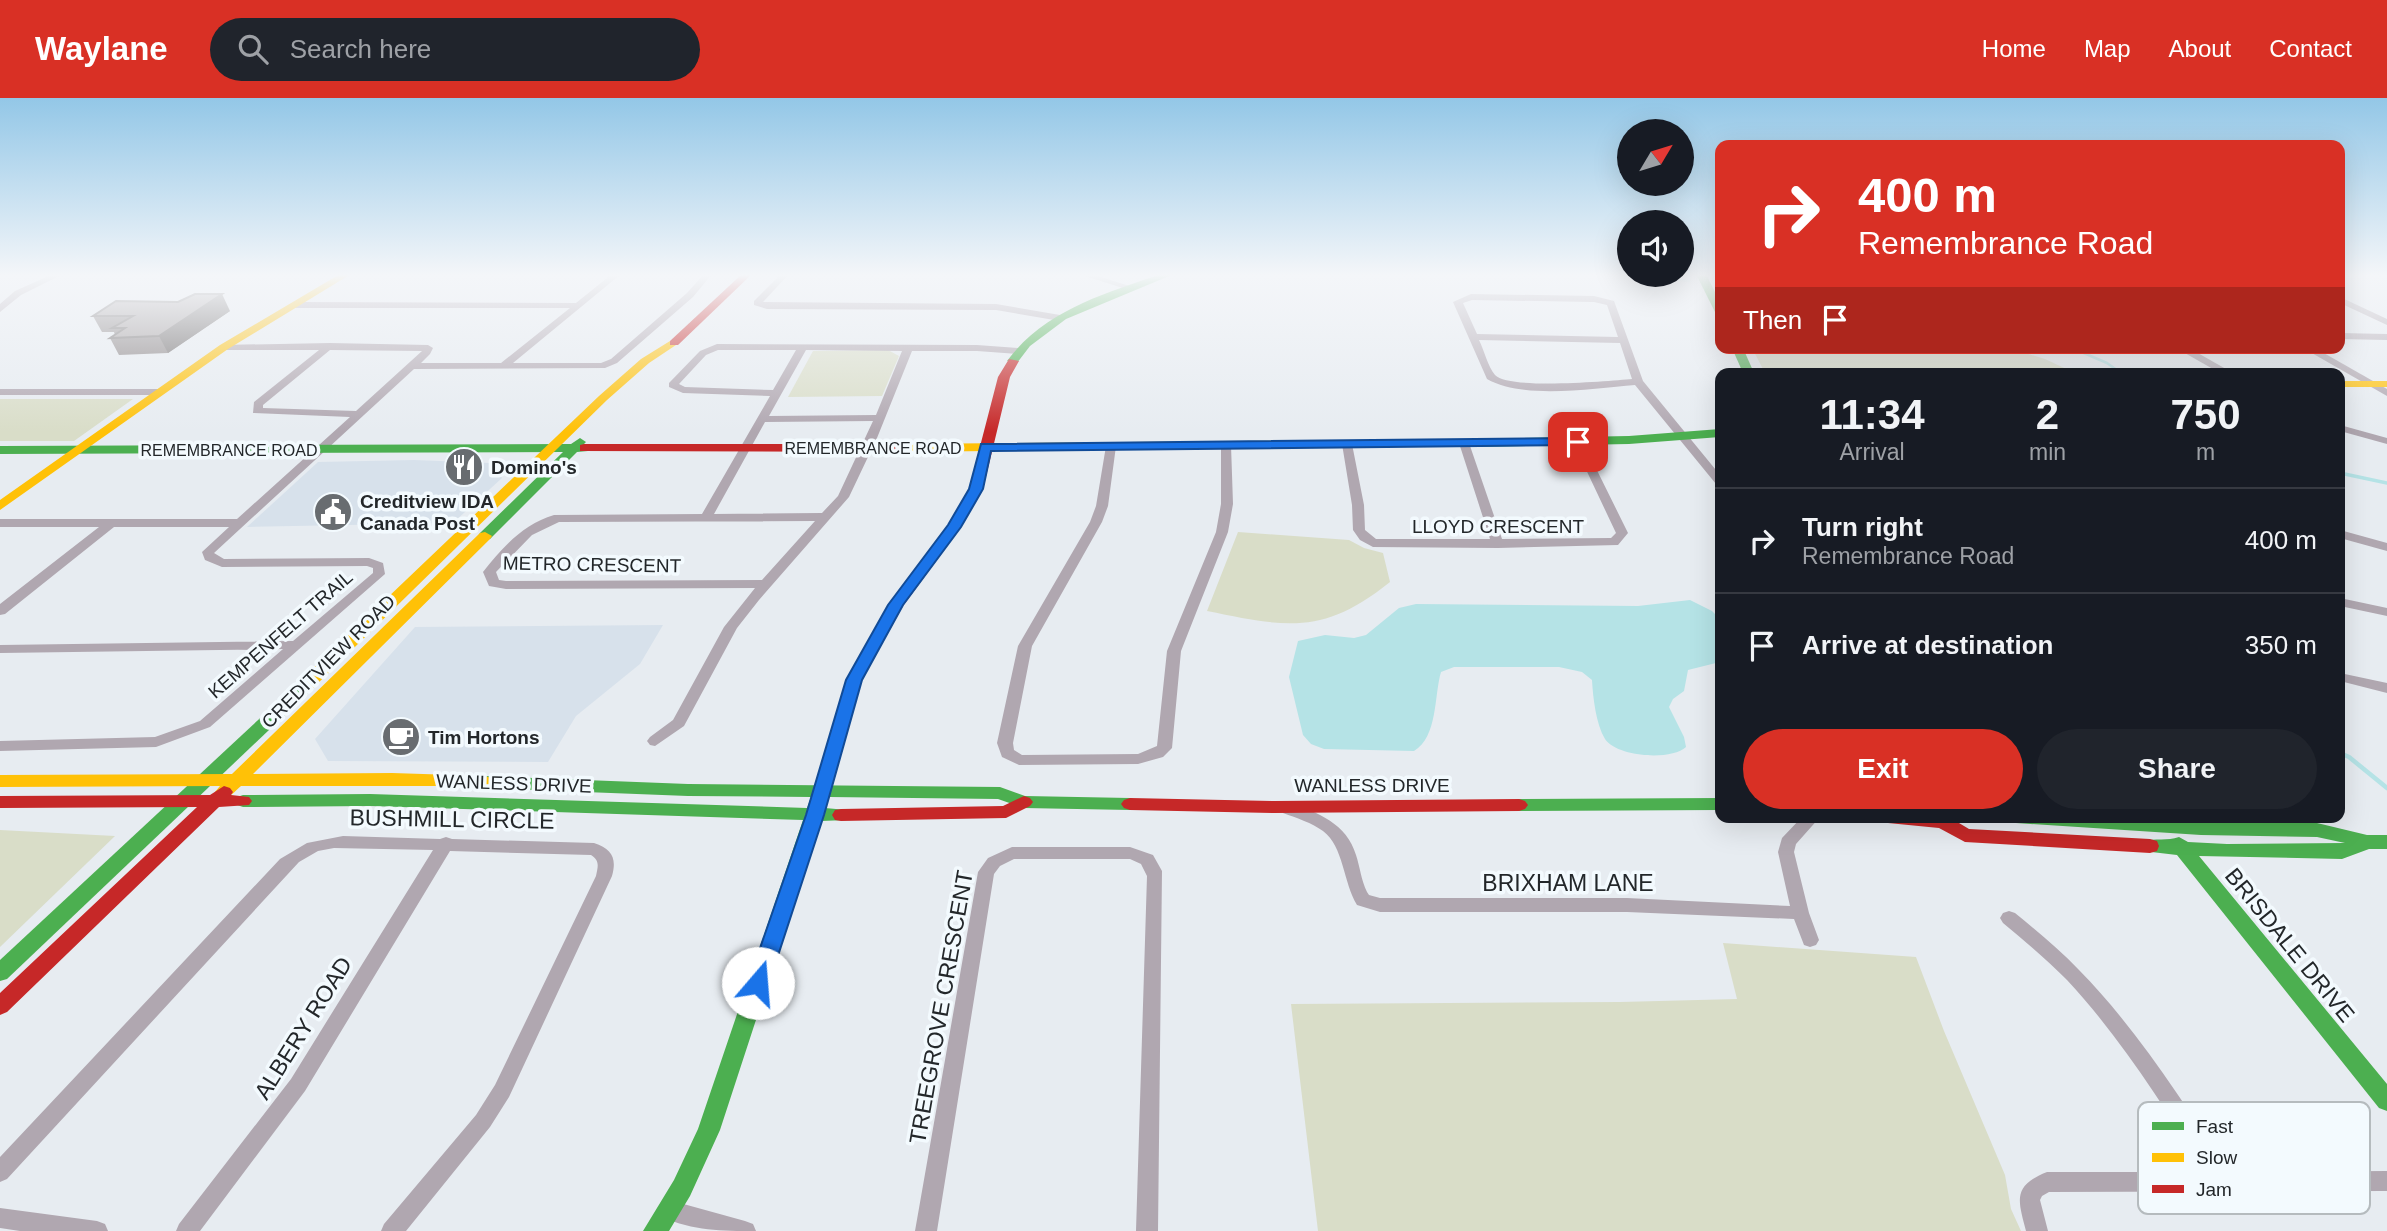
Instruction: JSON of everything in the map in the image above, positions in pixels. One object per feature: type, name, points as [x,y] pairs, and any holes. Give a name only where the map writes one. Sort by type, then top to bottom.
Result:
[{"type":"main road","points":[[0,506],[224,347],[258,327]]},
{"type":"main road","name":"CREDITVIEW ROAD","points":[[0,973],[348,648],[481,516],[560,451],[678,347],[676,342],[692,327]]},
{"type":"main road","points":[[655,1231],[669,1210],[709,1130],[815,815],[854,680],[896,605],[954,527],[976,489],[1004,377],[1018,351],[1049,327]]},
{"type":"main road","points":[[2345,384],[2379,384]]},
{"type":"main road","name":"REMEMBRANCE ROAD","points":[[0,450],[458,450],[474,447],[644,455],[696,449],[1578,442],[1715,433]]},
{"type":"main road","name":"CREDITVIEW ROAD","points":[[0,1006],[362,660],[485,534],[560,451]]},
{"type":"main road","points":[[481,516],[489,520],[485,534]]},
{"type":"main road","name":"WANLESS DRIVE","points":[[0,781],[453,780],[688,790],[1000,793],[1024,802],[1284,807],[1715,804]]},
{"type":"main road","name":"WANLESS DRIVE","points":[[0,802],[422,801],[815,815],[1006,812],[1024,802]]},
{"type":"main road","points":[[1952,823],[1965,835],[2184,849],[2342,852],[2367,842]]},
{"type":"main road","name":"BRISDALE DRIVE","points":[[2162,823],[2387,1101]]},
{"type":"main road","points":[[2180,823],[2317,830],[2367,842],[2387,842]]},
{"type":"street","points":[[503,366],[549,327]]},
{"type":"street","points":[[412,366],[582,367],[609,363],[652,327]]},
{"type":"street","points":[[1469,327],[1491,377],[1503,384],[1520,386],[1638,382]]},
{"type":"street","points":[[1620,327],[1638,382],[1715,476]]},
{"type":"street","points":[[2345,336],[2387,337]]},
{"type":"street","points":[[1473,337],[1624,340]]},
{"type":"street","points":[[330,346],[258,404],[257,411],[359,414]]},
{"type":"street","points":[[224,347],[428,348],[412,366]]},
{"type":"street","points":[[706,518],[802,348]]},
{"type":"street","points":[[654,741],[679,723],[731,627],[765,584],[843,497],[867,448],[908,348]]},
{"type":"street","points":[[776,393],[683,390],[673,385],[703,353],[712,349],[992,348],[1018,351]]},
{"type":"street","points":[[2192,354],[2219,368]]},
{"type":"street","points":[[2320,354],[2379,384],[2387,393]]},
{"type":"street","name":"KEMPENFELT TRAIL","points":[[0,746],[156,743],[181,735],[205,724],[379,574],[379,566],[369,562],[213,561],[208,552],[412,366]]},
{"type":"street","points":[[0,392],[160,393]]},
{"type":"street","points":[[762,419],[880,418]]},
{"type":"street","points":[[2345,429],[2387,441]]},
{"type":"street","name":"LLOYD CRESCENT","points":[[1347,444],[1358,505],[1359,530],[1373,543],[1604,544],[1620,539],[1622,533],[1578,442]]},
{"type":"street","points":[[1464,443],[1498,544]]},
{"type":"street","points":[[1111,446],[1102,506],[1096,522],[1025,646],[1005,743],[1007,753],[1018,760],[1138,759],[1158,753],[1164,748],[1174,652],[1222,532],[1227,504],[1226,445]]},
{"type":"street","name":"METRO CRESCENT","points":[[765,584],[506,585],[494,583],[489,572],[532,527],[558,518],[826,517]]},
{"type":"street","points":[[0,523],[239,523]]},
{"type":"street","points":[[0,611],[111,523]]},
{"type":"street","points":[[2345,535],[2387,547]]},
{"type":"street","points":[[2345,603],[2387,612]]},
{"type":"street","points":[[0,649],[296,645]]},
{"type":"street","points":[[2345,678],[2387,688]]},
{"type":"street","name":"BRIXHAM LANE","points":[[1284,807],[1336,831],[1345,841],[1355,888],[1363,900],[1380,905],[1639,905],[1800,914]]},
{"type":"street","points":[[1806,823],[1788,842],[1786,852],[1800,914],[1810,940]]},
{"type":"street","name":"BUSHMILL CIRCLE","points":[[0,1172],[301,850],[318,844],[343,842],[594,849],[604,856],[607,864],[604,876],[502,1091],[446,1168],[392,1231]]},
{"type":"street","name":"ALBERY ROAD","points":[[187,1231],[298,1085],[446,843]]},
{"type":"street","name":"TREEGROVE CRESCENT","points":[[926,1231],[986,872],[1003,856],[1022,852],[1130,853],[1144,856],[1153,864],[1155,876],[1147,1231]]},
{"type":"street","points":[[2009,918],[2041,942],[2108,1012],[2170,1102]]},
{"type":"street","points":[[2037,1231],[2029,1200],[2034,1189],[2047,1182],[2138,1182]]},
{"type":"street","points":[[669,1210],[746,1231]]},
{"type":"street","points":[[0,1218],[97,1231]]},
{"type":"shaded area","points":[[414,460],[490,463],[502,478],[453,523],[247,527],[318,462]]},
{"type":"shaded area","points":[[663,625],[640,664],[576,716],[548,762],[328,761],[315,739],[415,627]]},
{"type":"green space","points":[[888,350],[899,356],[882,396],[788,397],[813,351]]},
{"type":"green space","points":[[1755,354],[2029,354],[2064,368],[1762,368]]},
{"type":"green space","points":[[0,399],[133,399],[74,441],[0,441]]},
{"type":"green space","points":[[1238,532],[1349,540],[1364,548],[1383,553],[1390,582],[1344,612],[1303,623],[1260,621],[1207,611]]},
{"type":"green space","points":[[0,830],[115,836],[0,947]]},
{"type":"green space","points":[[1723,943],[1916,957],[2005,1175],[2011,1209],[2021,1231],[1318,1231],[1291,1004],[1737,999]]},
{"type":"water","points":[[1690,600],[1715,614],[1715,663],[1688,670],[1684,691],[1673,699],[1669,707],[1684,737],[1686,747],[1679,751],[1644,755],[1611,745],[1599,726],[1592,680],[1582,672],[1559,667],[1454,667],[1441,672],[1431,726],[1422,745],[1414,751],[1324,749],[1311,744],[1303,735],[1289,677],[1298,641],[1325,635],[1354,638],[1366,635],[1399,608],[1416,604],[1638,606]]},
{"type":"building","points":[[173,327],[159,336],[110,338],[125,328],[112,328]]},
{"type":"waterway","points":[[2086,354],[2114,368]]},
{"type":"waterway","points":[[2345,474],[2387,483]]},
{"type":"waterway","points":[[2345,755],[2387,788]]},
{"type":"traffic: fast","points":[[1013,361],[1026,343],[1046,327]]},
{"type":"traffic: fast","points":[[1740,354],[1747,368]]},
{"type":"traffic: fast","points":[[1469,443],[1629,440],[1715,433]]},
{"type":"traffic: fast","points":[[485,536],[580,442]]},
{"type":"traffic: fast","points":[[0,450],[584,448]]},
{"type":"traffic: fast","points":[[0,973],[305,686]]},
{"type":"traffic: fast","points":[[485,782],[688,790],[1000,793],[1024,802],[1130,804]]},
{"type":"traffic: fast","points":[[655,1231],[682,1188],[709,1130],[822,791]]},
{"type":"traffic: fast","points":[[243,801],[370,800],[841,815]]},
{"type":"traffic: fast","points":[[1519,805],[1715,804]]},
{"type":"traffic: fast","points":[[2117,823],[2317,830],[2367,842],[2387,842]]},
{"type":"traffic: fast","points":[[2150,846],[2227,851],[2342,852],[2367,842]]},
{"type":"traffic: fast","points":[[2179,844],[2387,1101]]},
{"type":"traffic: slow","points":[[0,506],[224,347],[258,327]]},
{"type":"traffic: slow","points":[[305,686],[603,398],[645,361],[674,343]]},
{"type":"traffic: slow","points":[[2345,384],[2387,384]]},
{"type":"traffic: slow","points":[[891,448],[1469,443]]},
{"type":"traffic: slow","points":[[224,792],[485,536]]},
{"type":"traffic: slow","points":[[0,781],[392,779],[485,782]]},
{"type":"traffic: jam","points":[[674,343],[691,327]]},
{"type":"traffic: jam","points":[[822,791],[854,680],[896,605],[954,527],[976,489],[1004,377],[1013,361]]},
{"type":"traffic: jam","points":[[584,448],[891,448]]},
{"type":"traffic: jam","points":[[0,1006],[224,792]]},
{"type":"traffic: jam","points":[[0,802],[243,801]]},
{"type":"traffic: jam","points":[[841,815],[1006,812],[1024,802]]},
{"type":"traffic: jam","points":[[1130,804],[1275,807],[1519,805]]},
{"type":"traffic: jam","points":[[1945,823],[1965,835],[2150,846]]},
{"type":"place","name":"Domino's","points":[[464,467]]},
{"type":"place","name":"Creditview IDA Canada Post","points":[[333,512]]},
{"type":"place","name":"Tim Hortons","points":[[401,737]]},
{"type":"route","points":[[758,983],[815,815],[854,680],[896,605],[954,527],[976,489],[986,447],[1578,442]]}]
